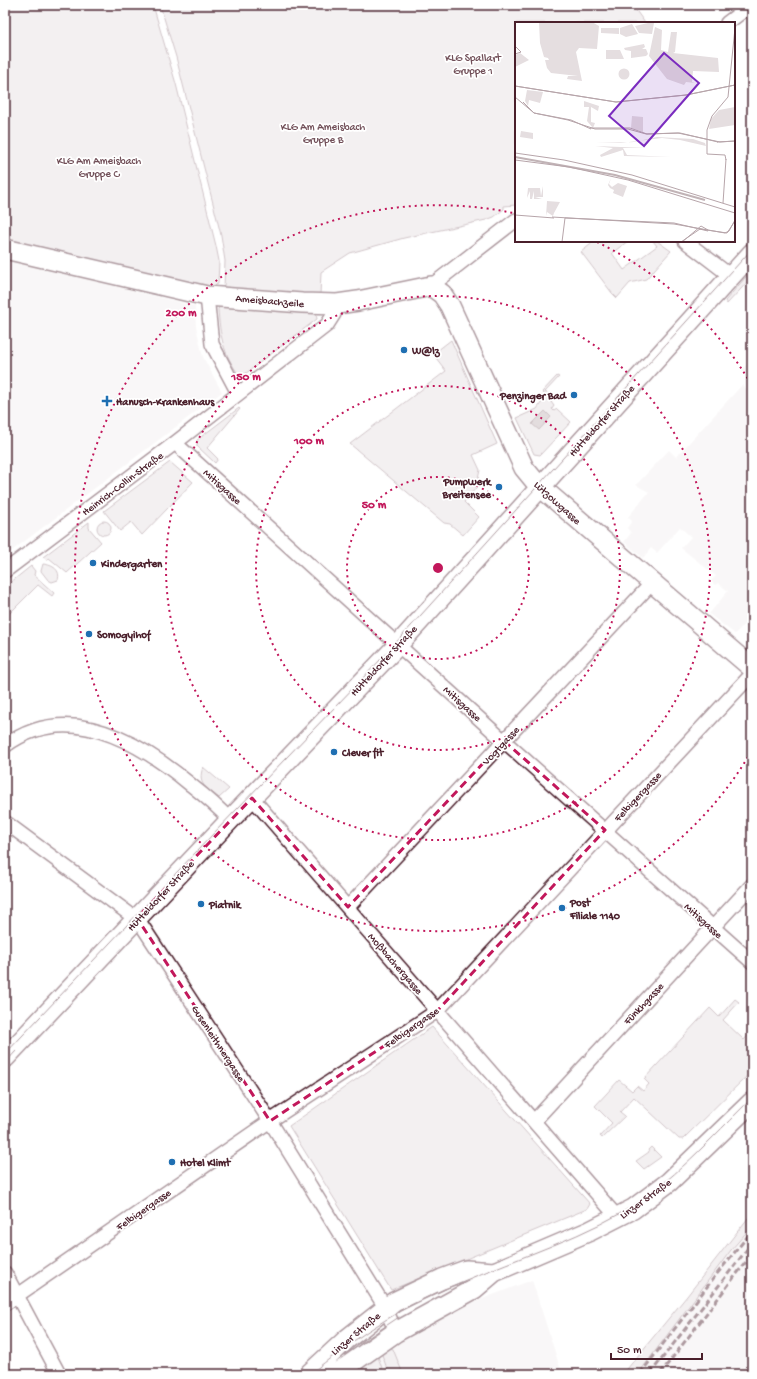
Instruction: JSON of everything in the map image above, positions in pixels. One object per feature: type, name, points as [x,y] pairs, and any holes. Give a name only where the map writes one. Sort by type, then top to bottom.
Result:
[{"type":"main road","name":"Ameisbachzeile","points":[[5,249],[207,296],[337,304],[431,286]]},
{"type":"main road","name":"Hütteldorfer Straße","points":[[5,1058],[398,645],[732,277],[752,253]]},
{"type":"main road","name":"Lützowgasse","points":[[431,286],[442,294],[450,306],[524,468],[540,488],[752,668]]},
{"type":"main road","name":"Linzer Straße","points":[[336,1374],[396,1332],[474,1289],[494,1272],[618,1218],[669,1182],[752,1102]]},
{"type":"main road","name":"Linzer Straße","points":[[309,1374],[326,1357],[386,1307],[420,1288],[466,1270],[494,1272]]},
{"type":"street","points":[[728,22],[752,5]]},
{"type":"street","name":"Ameisbachzeile","points":[[431,286],[515,221]]},
{"type":"street","points":[[686,242],[732,277]]},
{"type":"street","points":[[207,296],[212,344],[238,393]]},
{"type":"street","name":"Heinrich-Collin-Straße","points":[[5,571],[175,443],[327,325],[334,314],[337,304]]},
{"type":"street","name":"Mitisgasse","points":[[175,443],[504,741],[752,962]]},
{"type":"street","name":"Vogtgasse","points":[[348,907],[652,583]]},
{"type":"street","name":"Felbigergasse","points":[[5,1304],[270,1121],[437,1011],[752,674]]},
{"type":"street","points":[[5,746],[29,732],[43,727],[74,726],[100,731],[131,743],[167,764],[214,804],[230,820]]},
{"type":"street","name":"Moßbachergasse","points":[[252,798],[437,1011],[535,1120],[618,1218]]},
{"type":"street","name":"Gusenleithnergasse","points":[[5,822],[137,918],[270,1121],[386,1307],[396,1332]]},
{"type":"street","name":"Fünkhgasse","points":[[535,1120],[752,885]]},
{"type":"street","points":[[5,1272],[59,1374]]},
{"type":"highlighted area","points":[[504,741],[605,830],[437,1011],[270,1121],[137,918],[252,798],[348,907]]},
{"type":"shaded area","name":"Hanusch-Krankenhaus","points":[[5,259],[195,306],[196,326],[203,357],[222,392],[5,556]]},
{"type":"shaded area","points":[[751,360],[752,361],[752,380],[742,370]]},
{"type":"shaded area","points":[[742,385],[750,392],[752,391],[752,624],[748,620],[735,634],[709,614],[728,591],[718,583],[715,585],[711,581],[716,576],[681,548],[691,537],[680,527],[657,553],[651,548],[643,558],[624,542],[631,533],[627,528],[632,521],[628,517],[649,492],[636,485],[669,450],[676,457]]},
{"type":"shaded area","points":[[545,411],[551,417],[539,430],[532,424]]},
{"type":"shaded area","points":[[752,1226],[752,1374],[638,1374],[731,1250]]},
{"type":"shaded area","points":[[532,1280],[562,1374],[343,1374],[416,1324]]},
{"type":"green space","name":"KLG Am Ameisbach Gruppe C","points":[[5,5],[153,5],[176,84],[216,246],[219,261],[218,284],[210,287],[5,241]]},
{"type":"green space","name":"KLG Am Ameisbach Gruppe B","points":[[160,5],[632,5],[644,22],[515,22],[515,205],[504,206],[504,209],[494,217],[486,220],[404,238],[350,253],[321,272],[320,295],[224,288],[225,261],[221,235],[176,57]]},
{"type":"green space","points":[[594,242],[627,242],[612,253],[624,270],[657,246],[654,242],[658,242],[671,251],[646,279],[630,283],[617,298],[581,252]]},
{"type":"green space","points":[[752,270],[752,277],[727,304],[725,301]]},
{"type":"green space","points":[[221,305],[316,314],[317,319],[245,374],[239,375],[229,359],[223,344],[218,309]]},
{"type":"green space","points":[[451,340],[497,444],[473,455],[480,470],[476,488],[464,502],[479,517],[463,535],[450,524],[444,523],[350,444],[446,371],[433,354]]},
{"type":"green space","points":[[557,376],[559,377],[545,392],[555,398],[551,402],[554,406],[552,409],[554,411],[557,409],[571,422],[540,455],[534,454],[517,418],[537,409],[546,396],[542,392]]},
{"type":"green space","points":[[239,408],[240,409],[207,448],[218,459],[215,463],[197,446],[197,440]]},
{"type":"green space","points":[[170,462],[193,482],[142,535],[131,522],[120,531],[104,511]]},
{"type":"green space","points":[[104,521],[109,523],[111,528],[109,533],[104,535],[99,533],[97,528],[99,523]]},
{"type":"green space","points":[[89,522],[89,528],[101,542],[67,573],[49,558],[46,560],[43,557]]},
{"type":"green space","points":[[43,564],[53,567],[57,571],[59,576],[58,580],[52,582],[48,580],[41,571]]},
{"type":"green space","points":[[31,566],[35,571],[34,575],[54,593],[52,596],[38,585],[5,618],[5,587]]},
{"type":"green space","points":[[203,767],[229,789],[219,798],[202,782],[201,773]]},
{"type":"green space","points":[[735,999],[739,1002],[723,1020],[744,1040],[752,1031],[752,1071],[683,1139],[679,1139],[634,1097],[620,1112],[625,1116],[602,1138],[600,1136],[612,1123],[595,1106],[619,1080],[632,1091],[637,1086],[643,1091],[649,1084],[644,1079],[710,1008],[719,1017]]},
{"type":"green space","points":[[432,1027],[590,1204],[587,1209],[391,1290],[289,1126]]},
{"type":"green space","points":[[651,1147],[661,1157],[644,1169],[636,1161],[649,1152],[648,1150]]},
{"type":"green space","points":[[752,1213],[752,1226],[731,1250],[638,1374],[623,1374],[687,1296]]},
{"type":"green space","points":[[389,1347],[393,1349],[403,1374],[389,1374],[381,1352]]},
{"type":"green space","points":[[377,1354],[384,1374],[377,1374],[359,1367]]},
{"type":"tram line","points":[[5,1054],[383,657],[752,249]]},
{"type":"tram line","points":[[5,1063],[16,1051]]},
{"type":"tram line","points":[[310,1374],[369,1330],[417,1302],[577,1235],[623,1212],[658,1188],[675,1174],[752,1098]]},
{"type":"tram line","points":[[359,1344],[399,1317]]},
{"type":"railway","points":[[640,1374],[716,1275],[752,1231]]},
{"type":"railway","points":[[650,1374],[752,1243]]},
{"type":"railway","points":[[660,1374],[752,1254]]},
{"type":"place","name":"W@lz","points":[[404,350]]},
{"type":"place","name":"Penzinger Bad","points":[[574,395]]},
{"type":"place","name":"Hanusch-Krankenhaus","points":[[107,401]]},
{"type":"place","name":"Pumpwerk Breitensee","points":[[499,487]]},
{"type":"place","name":"Kindergarten","points":[[93,563]]},
{"type":"place","name":"Somogyihof","points":[[89,634]]},
{"type":"place","name":"Clever fit","points":[[334,752]]},
{"type":"place","name":"Piatnik","points":[[201,904]]},
{"type":"place","name":"Post Filiale 1140","points":[[562,908]]},
{"type":"place","name":"Hotel Klimt","points":[[172,1162]]},
{"type":"park label","name":"KLG Spallart Gruppe 1","points":[[473,63]]}]
